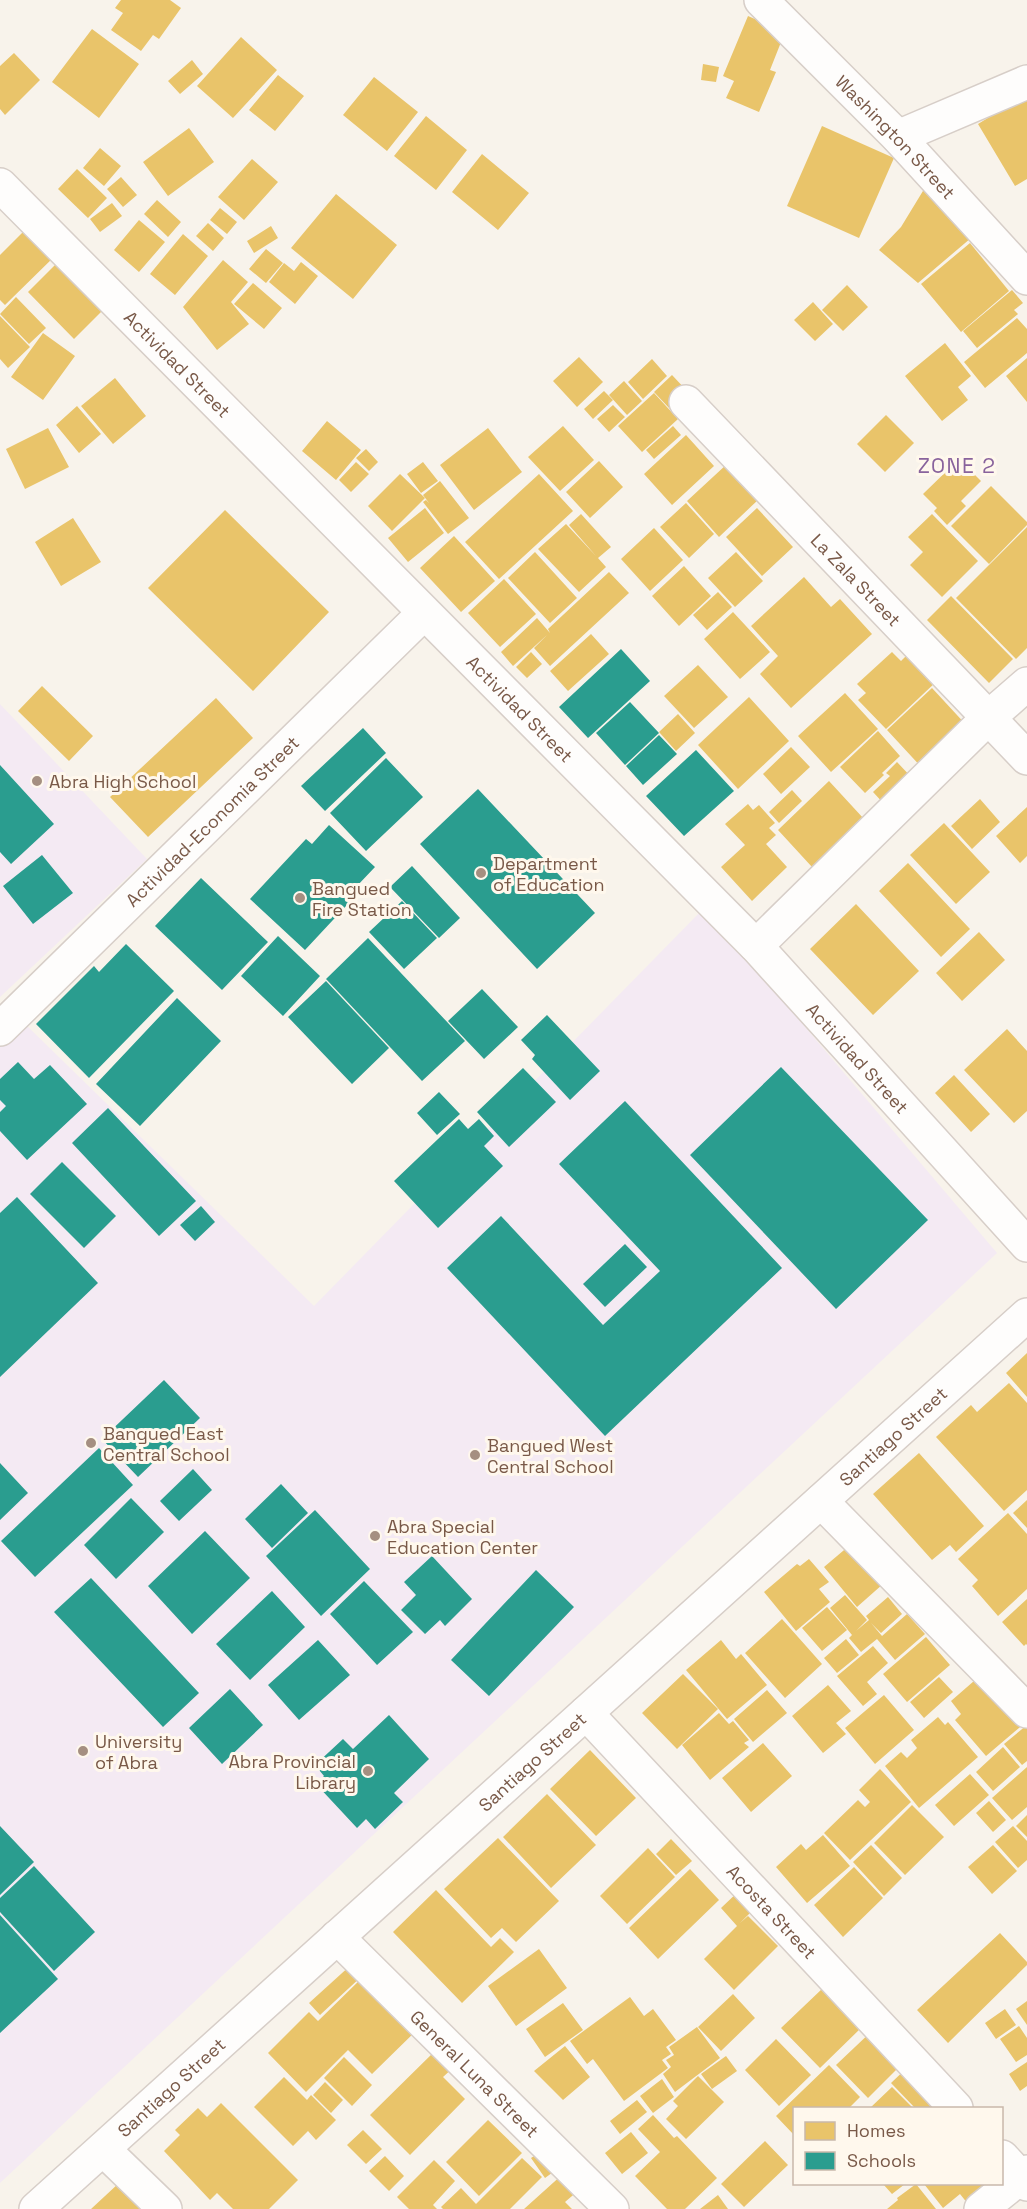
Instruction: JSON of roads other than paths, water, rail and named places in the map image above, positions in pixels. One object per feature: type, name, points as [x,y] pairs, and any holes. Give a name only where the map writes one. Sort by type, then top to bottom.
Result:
[{"type":"street","name":"Washington Street","points":[[761,0],[898,137],[1027,278]]},
{"type":"street","points":[[898,137],[1027,82]]},
{"type":"street","name":"Actividad Street","points":[[0,184],[756,946],[1027,1245]]},
{"type":"street","name":"La Zala Street","points":[[686,402],[1027,758]]},
{"type":"street","name":"Actividad-Economia Street","points":[[0,1029],[424,613]]},
{"type":"street","points":[[756,946],[989,717],[1027,684]]},
{"type":"street","name":"Santiago Street","points":[[36,2209],[1027,1315]]},
{"type":"street","points":[[821,1501],[1027,1711]]},
{"type":"street","name":"Acosta Street","points":[[586,1713],[954,2107]]},
{"type":"street","name":"General Luna Street","points":[[337,1937],[612,2209]]},
{"type":"street","points":[[103,2149],[165,2209]]},
{"type":"street","points":[[981,2209],[1019,2172]]},
{"type":"place","name":"Abra High School","points":[[37,781]]},
{"type":"place","name":"Department of Education","points":[[481,873]]},
{"type":"place","name":"Bangued Fire Station","points":[[300,898]]},
{"type":"place","name":"Bangued East Central School","points":[[91,1443]]},
{"type":"place","name":"Bangued West Central School","points":[[475,1455]]},
{"type":"place","name":"Abra Special Education Center","points":[[375,1536]]},
{"type":"place","name":"University of Abra","points":[[83,1751]]},
{"type":"place","name":"Abra Provincial Library","points":[[368,1771]]},
{"type":"district","name":"ZONE 2","points":[[957,465]]}]
